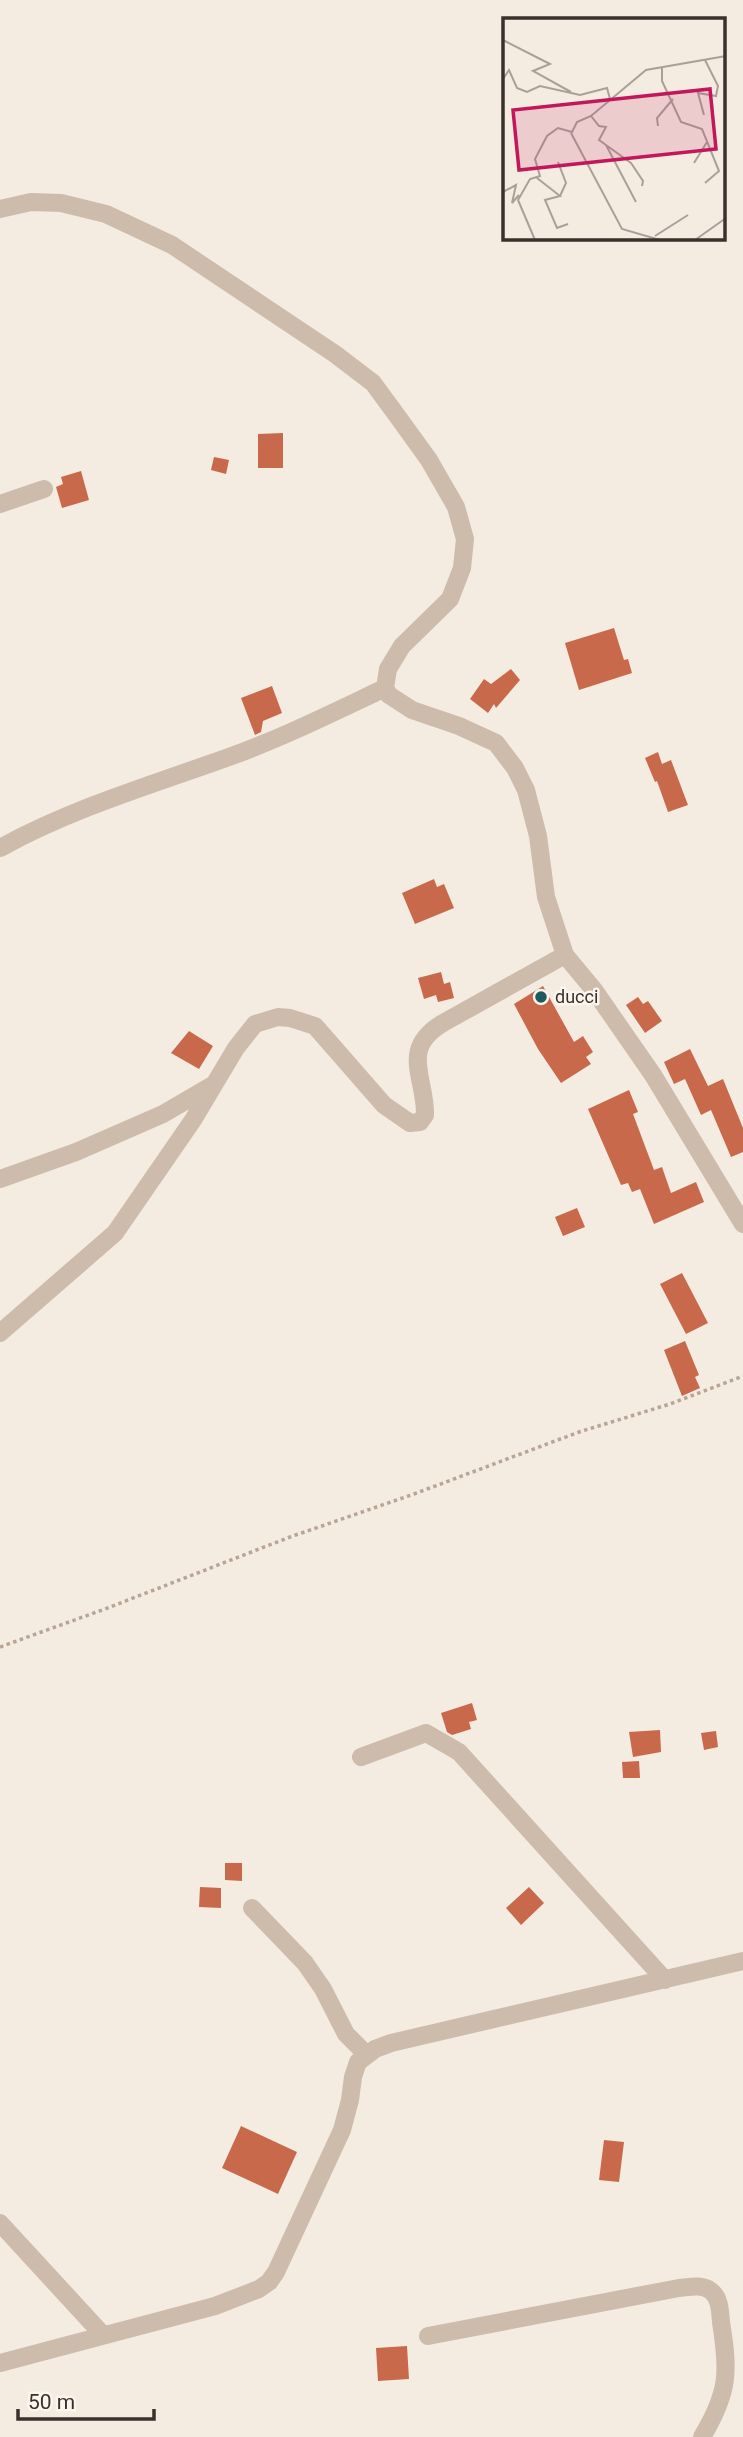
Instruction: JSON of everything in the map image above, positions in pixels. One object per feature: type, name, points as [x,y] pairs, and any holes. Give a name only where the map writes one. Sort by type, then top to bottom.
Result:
[{"type":"street","points":[[0,209],[31,202],[61,203],[106,214],[172,246],[211,270],[373,383],[429,460],[456,507],[465,539],[462,568],[450,599],[402,646],[388,669],[385,688],[388,695],[412,710],[460,726],[496,743],[515,768],[526,790],[538,836],[546,897],[565,955],[601,1000],[653,1075],[735,1200],[743,1224]]},
{"type":"street","points":[[0,504],[44,489]]},
{"type":"street","points":[[0,848],[60,817],[231,756],[320,719],[385,688]]},
{"type":"street","points":[[0,1333],[114,1233],[192,1120],[236,1048],[255,1024],[278,1017],[299,1019],[315,1026],[384,1105],[415,1124],[425,1115],[416,1062],[422,1043],[428,1035],[443,1023],[565,955]]},
{"type":"street","points":[[0,1179],[76,1152],[163,1114],[214,1084]]},
{"type":"street","points":[[361,1757],[426,1733],[458,1752],[665,1980]]},
{"type":"street","points":[[252,1908],[304,1963],[323,1989],[346,2034],[366,2054]]},
{"type":"street","points":[[0,2363],[226,2302],[259,2289],[269,2282],[284,2259],[342,2130],[353,2077],[358,2062],[366,2054],[391,2043],[743,1961]]},
{"type":"street","points":[[0,2223],[103,2335]]},
{"type":"street","points":[[428,2336],[700,2286],[710,2290],[718,2298],[727,2364],[719,2406],[702,2437]]},
{"type":"path","points":[[0,1647],[290,1536],[414,1494],[579,1432],[670,1404],[743,1377]]},
{"type":"building","points":[[283,433],[283,468],[258,468],[258,434]]},
{"type":"building","points":[[214,457],[229,460],[226,474],[211,470]]},
{"type":"building","points":[[81,471],[89,500],[62,508],[56,487],[63,484],[61,477]]},
{"type":"building","points":[[614,628],[624,660],[628,659],[632,673],[579,690],[565,643]]},
{"type":"building","points":[[511,669],[520,680],[496,708],[494,704],[488,713],[470,699],[484,679],[491,684]]},
{"type":"building","points":[[272,686],[282,713],[263,721],[261,732],[255,735],[241,698]]},
{"type":"building","points":[[658,752],[662,764],[671,760],[688,805],[668,812],[645,758]]},
{"type":"building","points":[[434,879],[437,887],[444,884],[454,908],[415,924],[402,893]]},
{"type":"building","points":[[441,972],[444,984],[450,982],[454,998],[438,1002],[436,995],[424,999],[418,978]]},
{"type":"building","points":[[543,986],[574,1042],[583,1036],[593,1052],[586,1057],[591,1064],[561,1083],[538,1049],[514,1004]]},
{"type":"building","points":[[638,997],[643,1004],[648,1001],[662,1021],[645,1033],[626,1005]]},
{"type":"building","points":[[189,1031],[213,1046],[199,1069],[171,1053]]},
{"type":"building","points":[[690,1049],[708,1086],[723,1079],[743,1128],[743,1152],[731,1157],[711,1110],[701,1115],[685,1079],[674,1084],[664,1062]]},
{"type":"building","points":[[629,1090],[638,1112],[633,1114],[654,1170],[662,1167],[671,1193],[696,1182],[704,1202],[654,1224],[640,1189],[632,1192],[628,1183],[621,1185],[588,1109]]},
{"type":"building","points":[[577,1208],[585,1227],[563,1236],[555,1217]]},
{"type":"building","points":[[682,1273],[708,1323],[686,1334],[660,1284]]},
{"type":"building","points":[[685,1341],[699,1375],[695,1377],[700,1388],[682,1396],[664,1350]]},
{"type":"building","points":[[472,1703],[477,1720],[469,1722],[471,1729],[452,1735],[447,1732],[441,1713]]},
{"type":"building","points":[[660,1730],[661,1752],[633,1757],[629,1732]]},
{"type":"building","points":[[716,1731],[718,1747],[704,1750],[701,1733]]},
{"type":"building","points":[[639,1761],[640,1778],[623,1778],[622,1762]]},
{"type":"building","points":[[225,1863],[242,1863],[242,1881],[225,1880]]},
{"type":"building","points":[[200,1887],[221,1888],[221,1908],[199,1907]]},
{"type":"building","points":[[529,1887],[544,1903],[521,1925],[506,1908]]},
{"type":"building","points":[[241,2126],[297,2152],[278,2194],[222,2168]]},
{"type":"building","points":[[604,2140],[624,2142],[619,2182],[599,2180]]},
{"type":"building","points":[[407,2346],[409,2379],[378,2381],[376,2348]]},
{"type":"place","name":"ducci","points":[[541,997]]}]
